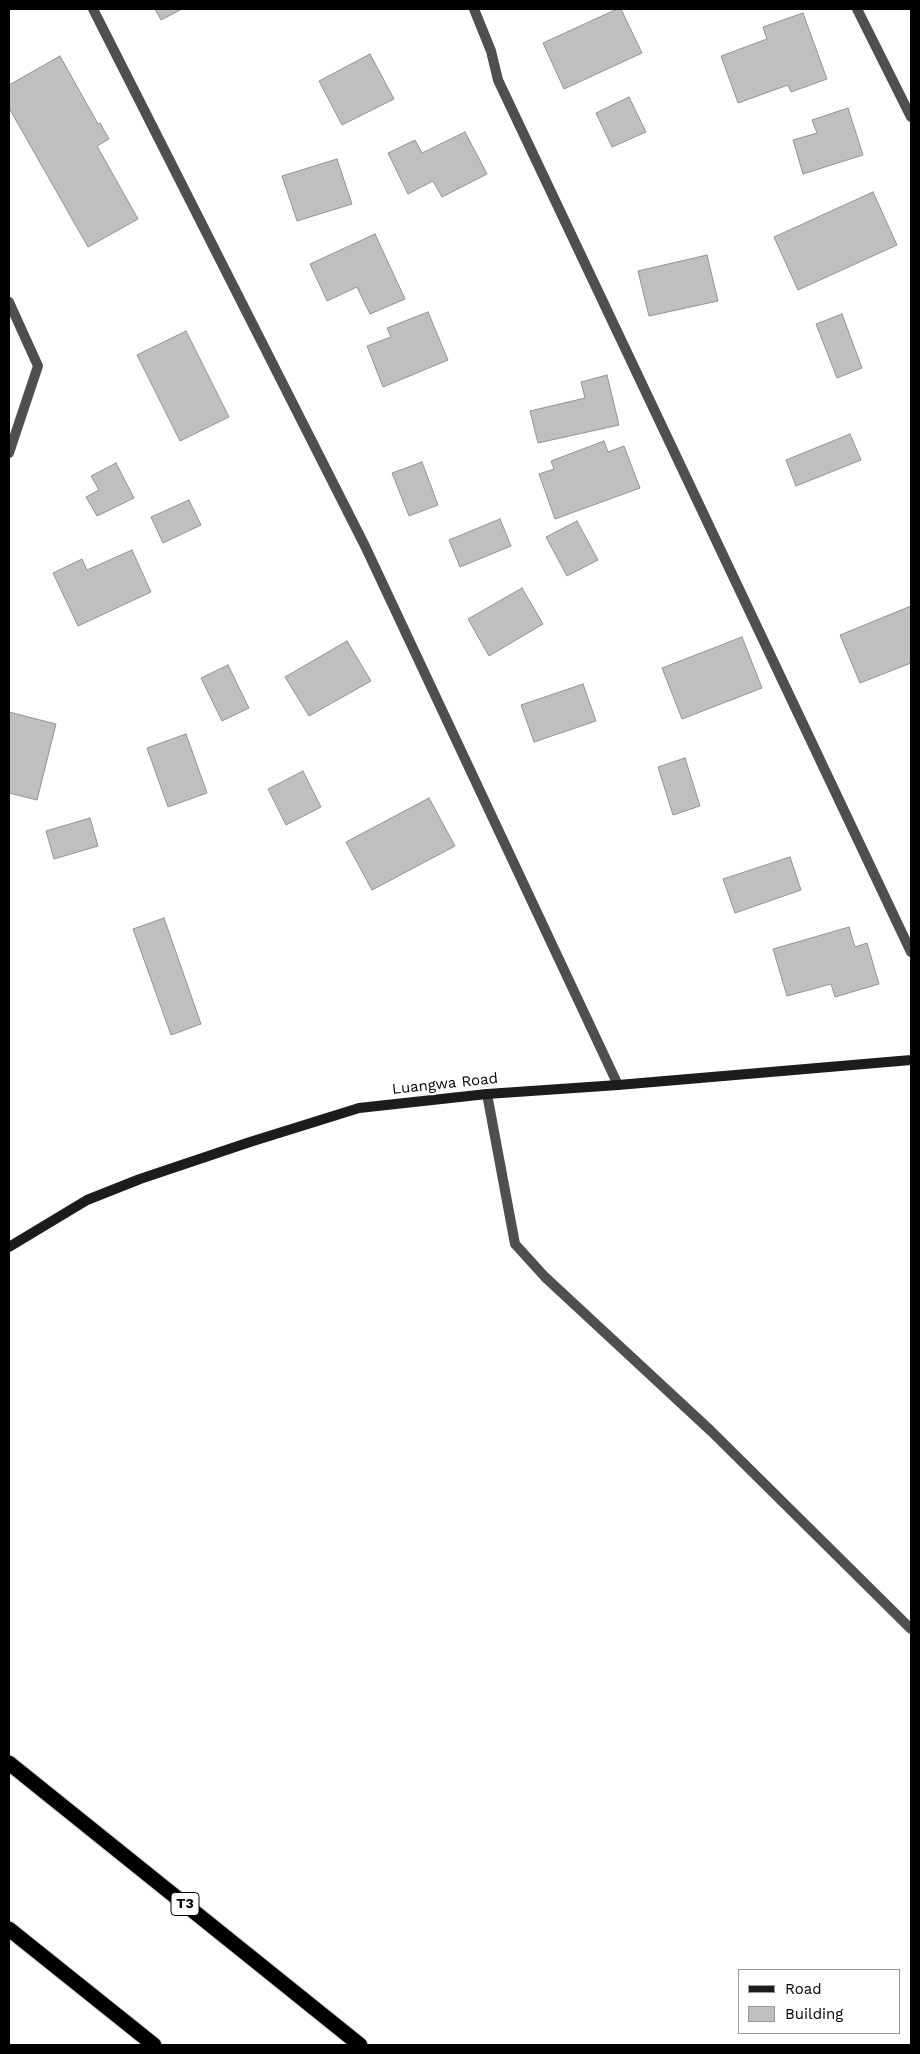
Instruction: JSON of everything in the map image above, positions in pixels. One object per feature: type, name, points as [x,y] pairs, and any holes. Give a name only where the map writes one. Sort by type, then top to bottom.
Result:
[{"type":"highway","name":"T3","points":[[9,1763],[360,2045]]},
{"type":"highway","points":[[9,1929],[154,2045]]},
{"type":"street","points":[[93,9],[365,546],[618,1085]]},
{"type":"street","points":[[475,9],[491,51],[498,80],[911,952]]},
{"type":"street","points":[[857,9],[911,117]]},
{"type":"street","points":[[9,302],[38,366],[9,453]]},
{"type":"street","name":"Luangwa Road","points":[[9,1247],[87,1200],[140,1179],[358,1108],[487,1094],[911,1060]]},
{"type":"street","points":[[487,1094],[516,1244],[545,1276],[711,1431],[911,1629]]},
{"type":"building","points":[[155,9],[182,9],[161,20]]},
{"type":"building","points":[[617,9],[621,9],[642,53],[564,89],[543,43]]},
{"type":"building","points":[[803,13],[827,79],[791,92],[788,85],[738,103],[721,56],[767,39],[763,27]]},
{"type":"building","points":[[370,54],[394,99],[342,125],[319,81]]},
{"type":"building","points":[[60,56],[98,124],[100,123],[109,139],[97,146],[138,219],[88,247],[9,108],[9,85]]},
{"type":"building","points":[[629,97],[646,132],[612,147],[596,113]]},
{"type":"building","points":[[848,108],[863,155],[803,174],[793,140],[817,133],[812,120]]},
{"type":"building","points":[[465,132],[487,174],[442,197],[433,181],[408,194],[388,153],[415,140],[422,153]]},
{"type":"building","points":[[337,159],[352,204],[297,221],[282,176]]},
{"type":"building","points":[[873,192],[897,245],[798,290],[774,237]]},
{"type":"building","points":[[375,234],[405,299],[370,314],[357,287],[327,301],[310,264]]},
{"type":"building","points":[[707,255],[718,301],[649,316],[638,271]]},
{"type":"building","points":[[428,312],[448,360],[383,387],[367,346],[391,337],[387,328]]},
{"type":"building","points":[[842,314],[862,368],[837,378],[816,324]]},
{"type":"building","points":[[186,331],[229,417],[180,441],[137,355]]},
{"type":"building","points":[[607,375],[619,425],[538,443],[530,411],[585,398],[581,382]]},
{"type":"building","points":[[850,434],[861,460],[796,486],[786,460]]},
{"type":"building","points":[[604,441],[608,452],[624,446],[640,488],[555,519],[539,474],[554,469],[551,461]]},
{"type":"building","points":[[422,462],[438,505],[409,516],[392,473]]},
{"type":"building","points":[[116,463],[134,498],[97,516],[86,497],[99,490],[91,476]]},
{"type":"building","points":[[189,500],[201,525],[163,543],[151,517]]},
{"type":"building","points":[[500,519],[511,546],[460,567],[449,540]]},
{"type":"building","points":[[577,521],[598,560],[567,576],[546,537]]},
{"type":"building","points":[[132,550],[151,592],[78,626],[53,573],[82,559],[87,570]]},
{"type":"building","points":[[522,588],[543,624],[489,656],[468,619]]},
{"type":"building","points":[[911,606],[911,663],[860,683],[840,635]]},
{"type":"building","points":[[742,637],[762,688],[682,719],[662,668]]},
{"type":"building","points":[[347,641],[371,681],[309,716],[285,677]]},
{"type":"building","points":[[228,665],[249,708],[222,721],[201,678]]},
{"type":"building","points":[[583,684],[596,721],[534,742],[521,705]]},
{"type":"building","points":[[9,712],[56,724],[37,800],[9,793]]},
{"type":"building","points":[[186,734],[207,793],[168,807],[147,748]]},
{"type":"building","points":[[685,758],[700,806],[673,815],[658,767]]},
{"type":"building","points":[[303,771],[321,807],[286,825],[268,789]]},
{"type":"building","points":[[429,798],[455,846],[372,890],[346,842]]},
{"type":"building","points":[[90,818],[98,846],[54,859],[46,831]]},
{"type":"building","points":[[790,857],[801,890],[735,913],[723,879]]},
{"type":"building","points":[[164,918],[201,1024],[171,1035],[133,929]]},
{"type":"building","points":[[849,927],[855,947],[867,943],[879,984],[835,997],[831,984],[787,996],[773,949]]}]
